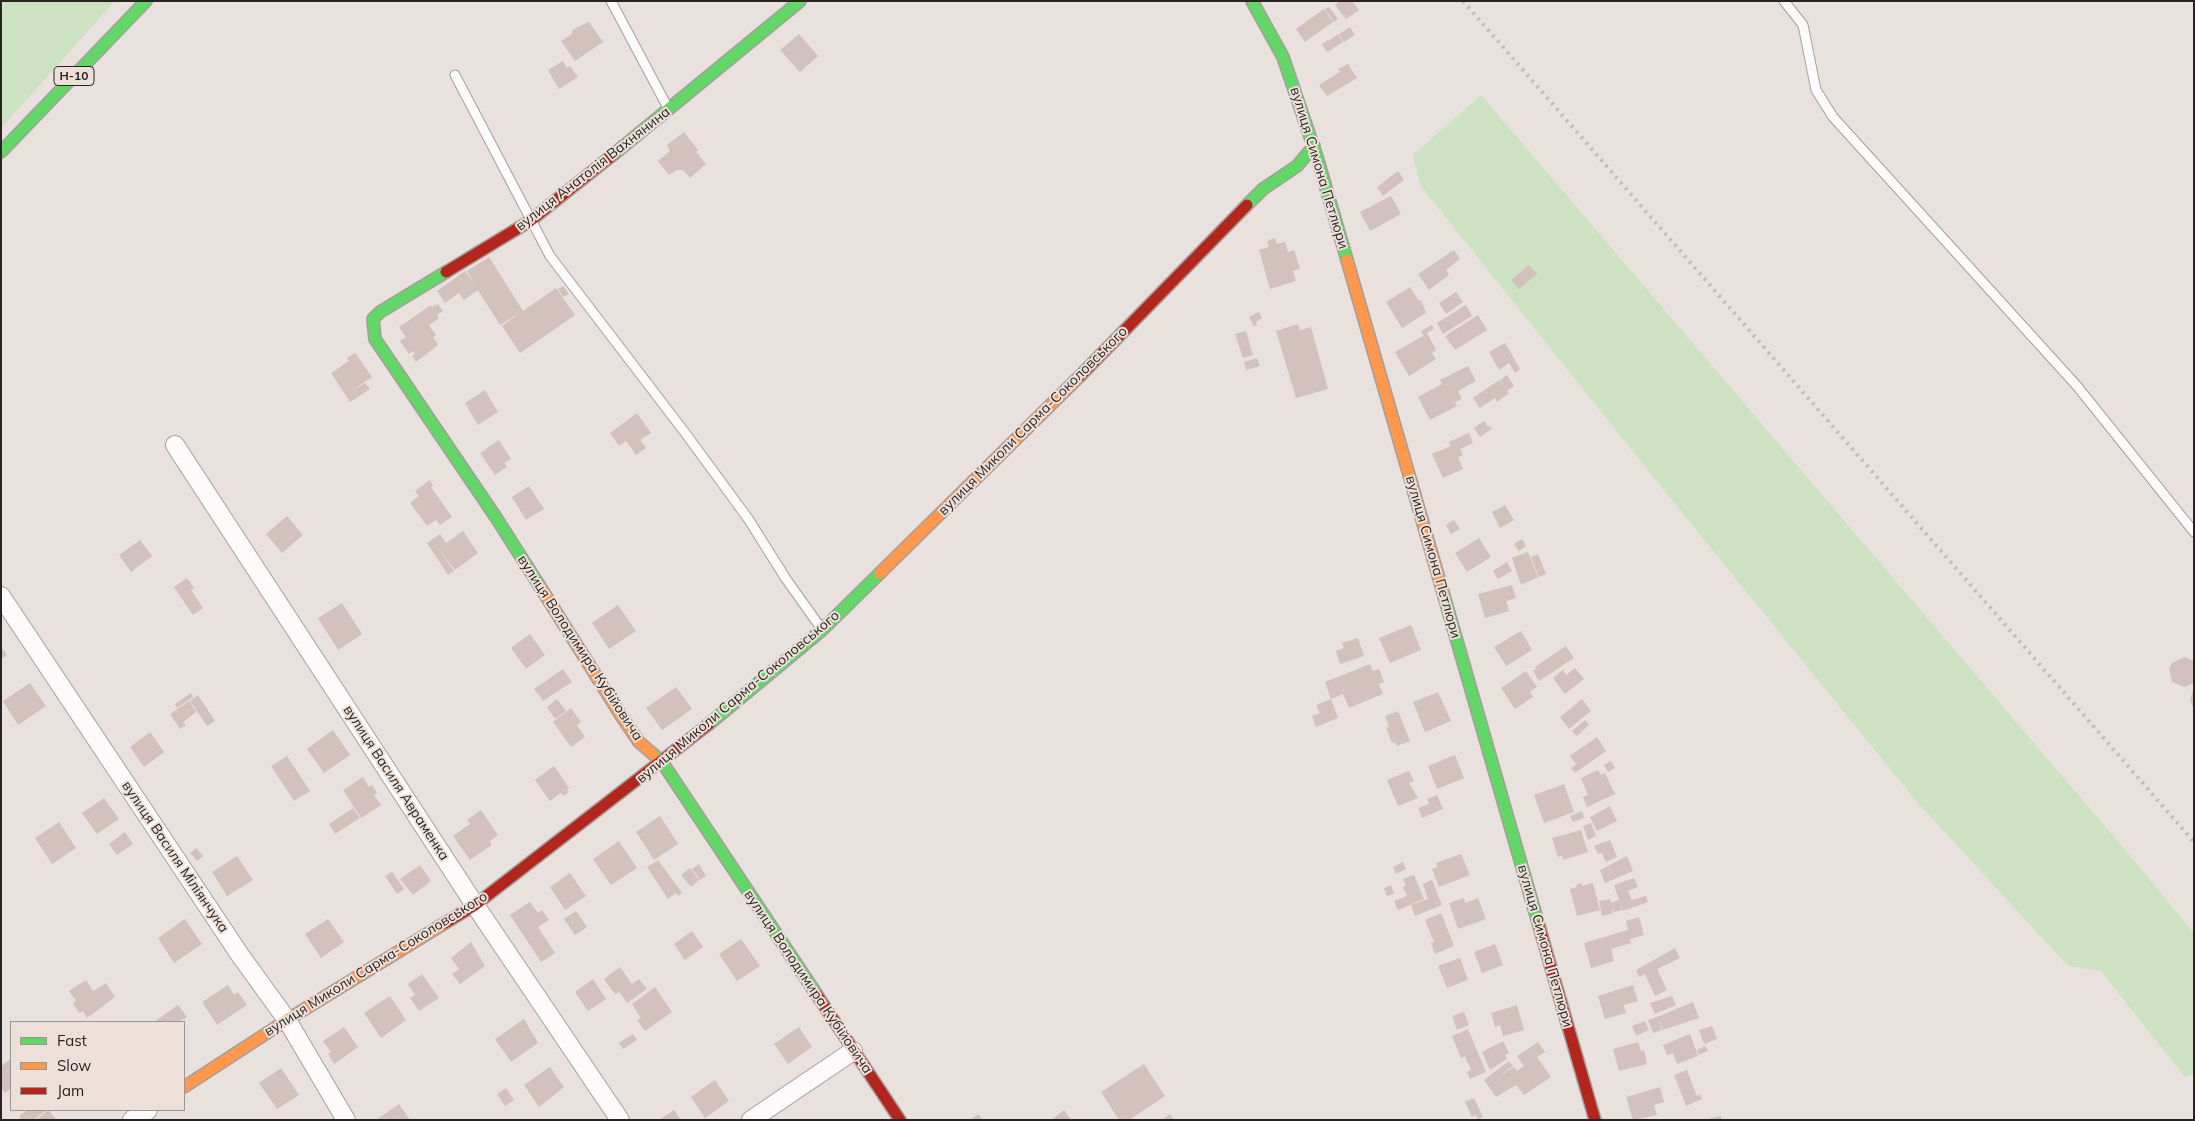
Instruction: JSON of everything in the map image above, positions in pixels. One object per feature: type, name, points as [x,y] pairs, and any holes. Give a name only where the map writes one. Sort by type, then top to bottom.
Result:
[{"type":"street","name":"Н-10","points":[[1,152],[146,1]]},
{"type":"street","name":"вулиця Анатолія Вахнянина","points":[[373,319],[380,312],[530,221],[670,110],[800,1]]},
{"type":"street","name":"вулиця Симона Петлюри","points":[[1252,1],[1283,57],[1314,146],[1595,1120]]},
{"type":"street","name":"вулиця Миколи Сарма-Соколовського","points":[[185,1085],[286,1020],[475,905],[662,762],[822,630],[1108,349],[1256,195],[1273,180],[1296,166],[1314,146]]},
{"type":"street","name":"вулиця Володимира Кубійовича","points":[[373,319],[372,330],[375,339],[495,516],[622,717],[639,742],[662,762],[900,1120]]},
{"type":"street","name":"вулиця Василя Авраменка","points":[[175,445],[475,905],[620,1120]]},
{"type":"street","name":"вулиця Василя Міліянчука","points":[[1,596],[240,955],[286,1020],[346,1120]]},
{"type":"street","points":[[751,1120],[853,1051]]},
{"type":"street","points":[[132,1120],[146,1111]]},
{"type":"lane","points":[[611,1],[670,110]]},
{"type":"lane","points":[[1784,1],[1803,25],[1816,90],[1833,118],[2077,386],[2194,532]]},
{"type":"lane","points":[[455,75],[550,256],[749,520],[786,579],[822,630]]},
{"type":"green space","points":[[1,1],[115,1],[1,128]]},
{"type":"green space","points":[[1481,95],[2138,865],[2194,934],[2194,1074],[2185,1077],[2101,971],[2068,966],[1917,802],[1420,185],[1413,155]]},
{"type":"building","points":[[1340,1],[1352,1],[1359,10],[1346,19],[1335,5]]},
{"type":"building","points":[[1329,7],[1338,19],[1334,22],[1325,9]]},
{"type":"building","points":[[1324,9],[1333,22],[1305,42],[1296,29]]},
{"type":"building","points":[[589,22],[603,42],[575,61],[561,41],[572,34],[572,30]]},
{"type":"building","points":[[1350,27],[1355,35],[1344,42],[1339,34]]},
{"type":"building","points":[[799,34],[818,56],[800,72],[780,50]]},
{"type":"building","points":[[1338,34],[1343,42],[1333,48],[1328,41]]},
{"type":"building","points":[[1328,40],[1333,49],[1327,52],[1322,44]]},
{"type":"building","points":[[563,61],[567,68],[570,66],[578,77],[559,89],[548,70]]},
{"type":"building","points":[[1348,64],[1357,78],[1327,96],[1319,85],[1340,72],[1338,69]]},
{"type":"building","points":[[684,132],[706,164],[690,178],[683,170],[677,170],[669,175],[658,161],[670,151],[667,145]]},
{"type":"building","points":[[1398,171],[1404,180],[1383,196],[1377,187]]},
{"type":"building","points":[[1391,196],[1401,214],[1370,231],[1360,212]]},
{"type":"building","points":[[1275,238],[1277,244],[1285,242],[1288,252],[1294,250],[1300,269],[1293,271],[1296,281],[1270,289],[1259,250],[1269,247],[1267,241]]},
{"type":"building","points":[[1454,250],[1460,259],[1446,270],[1449,275],[1429,290],[1418,274]]},
{"type":"building","points":[[489,257],[523,311],[556,288],[575,315],[520,353],[502,326],[521,312],[500,325],[478,290],[464,300],[459,293],[445,303],[437,291],[465,271],[475,285],[467,271]]},
{"type":"building","points":[[1529,265],[1537,274],[1519,289],[1511,280]]},
{"type":"building","points":[[563,286],[569,294],[563,297],[558,289]]},
{"type":"building","points":[[1410,287],[1419,301],[1421,300],[1426,313],[1402,328],[1386,302]]},
{"type":"building","points":[[1456,292],[1463,302],[1446,314],[1439,303]]},
{"type":"building","points":[[438,304],[443,311],[437,315],[439,318],[429,325],[436,335],[433,337],[438,345],[416,362],[412,356],[415,354],[413,351],[409,354],[400,341],[406,337],[399,327],[431,305],[432,307]]},
{"type":"building","points":[[1466,305],[1472,316],[1443,334],[1437,323]]},
{"type":"building","points":[[1259,312],[1262,318],[1254,326],[1249,317]]},
{"type":"building","points":[[1478,315],[1487,330],[1455,350],[1445,336]]},
{"type":"building","points":[[1298,324],[1300,330],[1311,327],[1328,389],[1296,398],[1276,331]]},
{"type":"building","points":[[1432,325],[1434,329],[1427,333],[1436,350],[1432,353],[1436,359],[1409,376],[1395,352],[1423,336],[1426,341],[1421,331]]},
{"type":"building","points":[[1246,331],[1253,355],[1243,358],[1235,334]]},
{"type":"building","points":[[1505,343],[1520,369],[1515,373],[1509,363],[1499,370],[1489,352]]},
{"type":"building","points":[[355,353],[372,377],[350,392],[365,383],[370,389],[350,402],[331,373],[349,361],[347,358]]},
{"type":"building","points":[[1257,358],[1260,366],[1246,370],[1244,362]]},
{"type":"building","points":[[1468,366],[1476,381],[1458,391],[1462,399],[1455,402],[1457,406],[1430,420],[1418,397],[1442,384],[1440,380]]},
{"type":"building","points":[[1507,375],[1514,386],[1507,391],[1509,393],[1497,402],[1495,398],[1480,408],[1473,398],[1499,380],[1506,389],[1500,380]]},
{"type":"building","points":[[485,390],[498,412],[478,425],[465,403]]},
{"type":"building","points":[[637,413],[651,433],[640,440],[646,448],[636,455],[626,441],[619,446],[610,433]]},
{"type":"building","points":[[1484,421],[1492,429],[1480,437],[1474,428]]},
{"type":"building","points":[[1469,433],[1473,443],[1460,449],[1463,455],[1458,457],[1463,469],[1443,478],[1432,454],[1451,446],[1449,442]]},
{"type":"building","points":[[499,440],[511,459],[504,463],[507,467],[495,475],[480,453]]},
{"type":"building","points":[[430,480],[433,486],[431,487],[452,517],[440,525],[436,520],[427,526],[410,503],[419,496],[415,491]]},
{"type":"building","points":[[529,486],[544,509],[526,520],[512,497]]},
{"type":"building","points":[[1505,505],[1514,520],[1500,528],[1492,512]]},
{"type":"building","points":[[287,516],[303,535],[282,553],[266,534]]},
{"type":"building","points":[[1454,520],[1460,529],[1451,534],[1446,525]]},
{"type":"building","points":[[463,531],[478,553],[455,570],[438,548],[454,571],[448,575],[427,543],[440,534],[446,543]]},
{"type":"building","points":[[1479,538],[1491,557],[1467,572],[1455,553]]},
{"type":"building","points":[[1522,539],[1526,546],[1519,551],[1514,544]]},
{"type":"building","points":[[140,540],[152,556],[131,572],[119,555]]},
{"type":"building","points":[[1528,552],[1538,577],[1521,585],[1512,558]]},
{"type":"building","points":[[1538,554],[1546,574],[1539,577],[1531,557]]},
{"type":"building","points":[[1507,562],[1512,571],[1498,579],[1493,571]]},
{"type":"building","points":[[187,578],[194,588],[191,590],[203,608],[193,615],[174,587]]},
{"type":"building","points":[[1512,585],[1516,598],[1506,601],[1509,611],[1485,618],[1478,594]]},
{"type":"building","points":[[342,603],[362,634],[338,650],[318,618]]},
{"type":"building","points":[[618,605],[636,631],[609,649],[592,623]]},
{"type":"building","points":[[1411,625],[1421,650],[1390,663],[1379,638]]},
{"type":"building","points":[[1521,631],[1532,650],[1506,666],[1494,647]]},
{"type":"building","points":[[530,634],[545,655],[526,669],[511,648]]},
{"type":"building","points":[[1358,638],[1364,656],[1340,664],[1336,651],[1344,648],[1342,643]]},
{"type":"building","points":[[1566,646],[1574,658],[1539,681],[1533,671],[1536,669],[1535,667]]},
{"type":"building","points":[[1,647],[7,655],[1,659]]},
{"type":"building","points":[[2184,657],[2194,661],[2194,683],[2184,687],[2172,682],[2169,669],[2172,663]]},
{"type":"building","points":[[1370,664],[1373,671],[1379,669],[1384,682],[1379,684],[1383,694],[1349,708],[1343,694],[1331,699],[1325,682]]},
{"type":"building","points":[[1575,668],[1584,679],[1565,694],[1553,678],[1563,670],[1566,675]]},
{"type":"building","points":[[563,669],[572,682],[543,701],[534,689]]},
{"type":"building","points":[[1526,671],[1537,687],[1530,692],[1533,697],[1515,709],[1501,688]]},
{"type":"building","points":[[30,683],[46,706],[18,725],[3,701]]},
{"type":"building","points":[[676,687],[692,709],[662,730],[646,708]]},
{"type":"building","points":[[2194,687],[2194,709],[2190,700]]},
{"type":"building","points":[[1438,692],[1451,721],[1425,732],[1413,702]]},
{"type":"building","points":[[191,693],[193,697],[177,708],[175,704]]},
{"type":"building","points":[[198,695],[215,721],[207,726],[190,701]]},
{"type":"building","points":[[557,699],[566,711],[555,719],[547,707]]},
{"type":"building","points":[[1331,699],[1338,718],[1316,727],[1312,716],[1320,713],[1316,705]]},
{"type":"building","points":[[1582,699],[1591,711],[1569,729],[1560,717]]},
{"type":"building","points":[[189,701],[196,712],[183,722],[186,725],[180,729],[170,714]]},
{"type":"building","points":[[571,708],[581,722],[577,725],[585,737],[571,747],[553,722]]},
{"type":"building","points":[[1398,711],[1410,741],[1397,746],[1395,742],[1392,743],[1386,728],[1389,727],[1385,716]]},
{"type":"building","points":[[1585,720],[1589,725],[1577,736],[1572,731]]},
{"type":"building","points":[[333,730],[350,755],[324,773],[307,749]]},
{"type":"building","points":[[150,732],[164,752],[144,767],[130,747]]},
{"type":"building","points":[[1597,737],[1606,751],[1575,773],[1571,768],[1576,764],[1570,756]]},
{"type":"building","points":[[1455,755],[1464,778],[1437,789],[1428,766]]},
{"type":"building","points":[[287,756],[310,791],[294,801],[271,766]]},
{"type":"building","points":[[1611,761],[1615,768],[1608,772],[1604,765]]},
{"type":"building","points":[[554,766],[569,788],[567,790],[569,792],[563,796],[561,793],[550,801],[535,780]]},
{"type":"building","points":[[1598,770],[1601,775],[1605,773],[1615,794],[1587,807],[1583,797],[1588,795],[1581,778]]},
{"type":"building","points":[[1409,771],[1414,781],[1409,783],[1418,798],[1398,806],[1387,780]]},
{"type":"building","points":[[363,777],[369,787],[372,785],[377,793],[374,795],[381,805],[361,818],[343,790]]},
{"type":"building","points":[[1564,784],[1574,812],[1544,823],[1534,795]]},
{"type":"building","points":[[1437,795],[1443,809],[1422,818],[1418,808],[1429,804],[1427,799]]},
{"type":"building","points":[[104,798],[119,819],[97,834],[82,813]]},
{"type":"building","points":[[1610,806],[1617,821],[1597,831],[1590,817]]},
{"type":"building","points":[[353,808],[360,818],[335,834],[329,824]]},
{"type":"building","points":[[481,810],[498,835],[490,841],[492,845],[470,860],[453,836],[470,824],[467,820]]},
{"type":"building","points":[[1582,811],[1584,818],[1573,822],[1570,816]]},
{"type":"building","points":[[660,816],[678,844],[654,860],[636,832]]},
{"type":"building","points":[[59,822],[76,848],[52,864],[35,838]]},
{"type":"building","points":[[1591,823],[1596,836],[1588,840],[1583,826]]},
{"type":"building","points":[[1581,830],[1588,852],[1563,860],[1562,856],[1558,857],[1552,838]]},
{"type":"building","points":[[125,832],[133,844],[117,855],[109,844]]},
{"type":"building","points":[[1610,840],[1617,857],[1606,862],[1602,853],[1598,854],[1594,846]]},
{"type":"building","points":[[619,841],[637,868],[611,885],[593,859]]},
{"type":"building","points":[[196,848],[203,856],[197,861],[190,853]]},
{"type":"building","points":[[1461,854],[1470,875],[1439,887],[1432,869],[1438,867],[1436,863]]},
{"type":"building","points":[[237,856],[253,880],[227,896],[212,872]]},
{"type":"building","points":[[1627,856],[1633,871],[1605,883],[1600,870]]},
{"type":"building","points":[[658,860],[682,893],[678,896],[676,893],[668,899],[647,867]]},
{"type":"building","points":[[1403,862],[1406,869],[1396,874],[1393,867]]},
{"type":"building","points":[[699,864],[706,876],[700,880],[692,869]]},
{"type":"building","points":[[420,865],[431,881],[413,895],[400,879]]},
{"type":"building","points":[[690,868],[699,880],[691,887],[681,875]]},
{"type":"building","points":[[392,872],[404,889],[397,894],[385,876]]},
{"type":"building","points":[[570,873],[586,896],[565,910],[550,887]]},
{"type":"building","points":[[1414,875],[1424,899],[1398,910],[1394,901],[1407,896],[1403,887],[1406,886],[1403,879]]},
{"type":"building","points":[[1634,878],[1638,887],[1628,891],[1632,900],[1646,896],[1648,902],[1623,911],[1620,903],[1622,910],[1614,912],[1612,906],[1613,913],[1602,916],[1599,901],[1610,899],[1611,903],[1619,900],[1614,885]]},
{"type":"building","points":[[1432,880],[1442,905],[1415,916],[1411,905],[1428,899],[1423,884]]},
{"type":"building","points":[[1582,883],[1582,886],[1593,883],[1600,910],[1577,916],[1570,889]]},
{"type":"building","points":[[1391,885],[1394,894],[1387,896],[1384,888]]},
{"type":"building","points":[[1464,898],[1465,903],[1478,898],[1486,919],[1458,929],[1449,903]]},
{"type":"building","points":[[530,902],[538,913],[542,910],[549,920],[538,927],[555,953],[541,962],[510,915]]},
{"type":"building","points":[[576,911],[587,927],[575,935],[564,919]]},
{"type":"building","points":[[1441,913],[1454,946],[1435,954],[1431,943],[1434,942],[1425,920]]},
{"type":"building","points":[[1639,917],[1644,935],[1630,939],[1631,943],[1611,949],[1614,961],[1591,968],[1584,943],[1628,930],[1626,921]]},
{"type":"building","points":[[185,919],[202,944],[174,963],[158,938]]},
{"type":"building","points":[[328,919],[344,942],[321,958],[305,934]]},
{"type":"building","points":[[692,931],[703,947],[685,960],[674,944]]},
{"type":"building","points":[[741,939],[760,966],[737,981],[719,954]]},
{"type":"building","points":[[471,942],[485,966],[460,984],[452,974],[459,969],[451,958]]},
{"type":"building","points":[[1495,944],[1503,965],[1482,973],[1474,952]]},
{"type":"building","points":[[1675,948],[1680,958],[1657,969],[1667,990],[1655,996],[1645,974],[1639,977],[1636,970]]},
{"type":"building","points":[[1460,958],[1468,980],[1447,988],[1438,966]]},
{"type":"building","points":[[620,967],[632,984],[639,979],[647,989],[627,1003],[619,992],[615,994],[604,979]]},
{"type":"building","points":[[422,974],[439,998],[419,1011],[410,998],[415,995],[408,984]]},
{"type":"building","points":[[593,979],[606,999],[588,1011],[575,992]]},
{"type":"building","points":[[86,980],[93,991],[106,983],[115,997],[87,1018],[83,1011],[79,1013],[73,1003],[76,1001],[69,991]]},
{"type":"building","points":[[228,985],[234,995],[238,992],[247,1005],[217,1025],[202,1002]]},
{"type":"building","points":[[1633,985],[1638,1001],[1624,1005],[1626,1013],[1605,1019],[1598,996]]},
{"type":"building","points":[[655,987],[672,1012],[645,1031],[637,1020],[641,1018],[632,1004]]},
{"type":"building","points":[[390,996],[406,1020],[381,1038],[364,1013]]},
{"type":"building","points":[[1672,996],[1676,1005],[1655,1014],[1650,1003]]},
{"type":"building","points":[[1693,1002],[1699,1018],[1663,1030],[1657,1017]]},
{"type":"building","points":[[178,1005],[187,1017],[181,1021],[155,1021]]},
{"type":"building","points":[[1517,1005],[1524,1030],[1503,1036],[1500,1025],[1495,1027],[1491,1013]]},
{"type":"building","points":[[1464,1012],[1469,1025],[1457,1030],[1452,1016]]},
{"type":"building","points":[[1657,1017],[1662,1030],[1653,1033],[1648,1020]]},
{"type":"building","points":[[524,1019],[538,1043],[511,1062],[495,1039]]},
{"type":"building","points":[[1645,1021],[1649,1030],[1636,1036],[1632,1026]]},
{"type":"building","points":[[1712,1026],[1717,1039],[1704,1044],[1699,1030]]},
{"type":"building","points":[[344,1027],[358,1047],[334,1064],[328,1054],[331,1052],[323,1041]]},
{"type":"building","points":[[799,1027],[812,1047],[788,1064],[774,1044]]},
{"type":"building","points":[[1468,1029],[1486,1072],[1470,1079],[1467,1072],[1471,1070],[1465,1056],[1461,1058],[1452,1036]]},
{"type":"building","points":[[633,1034],[637,1040],[623,1049],[619,1043]]},
{"type":"building","points":[[1690,1034],[1698,1056],[1677,1064],[1673,1053],[1667,1055],[1663,1045]]},
{"type":"building","points":[[1503,1041],[1509,1053],[1505,1055],[1507,1059],[1490,1070],[1482,1052]]},
{"type":"building","points":[[1538,1042],[1545,1052],[1537,1057],[1551,1077],[1524,1095],[1516,1085],[1496,1097],[1484,1080],[1509,1061],[1513,1066],[1498,1077],[1514,1067],[1517,1071],[1524,1066],[1517,1056]]},
{"type":"building","points":[[1638,1042],[1641,1051],[1644,1050],[1647,1064],[1619,1071],[1613,1049]]},
{"type":"building","points":[[1705,1046],[1708,1051],[1699,1055],[1697,1050]]},
{"type":"building","points":[[10,1060],[10,1089],[5,1093],[1,1087],[1,1066]]},
{"type":"building","points":[[1144,1064],[1165,1096],[1129,1120],[1119,1120],[1101,1092]]},
{"type":"building","points":[[550,1067],[564,1087],[539,1107],[524,1085]]},
{"type":"building","points":[[281,1068],[299,1095],[277,1109],[259,1083]]},
{"type":"building","points":[[1687,1070],[1697,1096],[1700,1094],[1702,1099],[1686,1106],[1674,1075]]},
{"type":"building","points":[[715,1080],[729,1101],[705,1118],[691,1097]]},
{"type":"building","points":[[1660,1087],[1664,1102],[1654,1105],[1657,1115],[1633,1120],[1626,1097]]},
{"type":"building","points":[[506,1088],[514,1100],[505,1106],[497,1094]]},
{"type":"building","points":[[1474,1098],[1483,1117],[1478,1119],[1476,1115],[1472,1117],[1465,1102]]},
{"type":"building","points":[[399,1104],[410,1120],[376,1120]]},
{"type":"building","points":[[674,1110],[681,1120],[659,1120]]},
{"type":"building","points":[[1064,1110],[1071,1120],[1051,1120]]},
{"type":"building","points":[[26,1111],[46,1111],[33,1120],[22,1120],[19,1116]]},
{"type":"building","points":[[50,1111],[56,1120],[35,1120]]},
{"type":"building","points":[[978,1114],[983,1120],[970,1120]]},
{"type":"building","points":[[1170,1114],[1174,1120],[1162,1120]]},
{"type":"building","points":[[1721,1116],[1722,1120],[1708,1120],[1708,1119]]},
{"type":"railway","points":[[1463,1],[2194,842]]},
{"type":"traffic: fast","points":[[1,152],[146,1]]},
{"type":"traffic: fast","points":[[614,154],[800,1]]},
{"type":"traffic: fast","points":[[1252,1],[1283,57],[1317,157],[1347,260]]},
{"type":"traffic: fast","points":[[1247,205],[1263,189],[1297,166],[1314,146]]},
{"type":"traffic: fast","points":[[446,272],[380,312],[373,319],[375,339],[495,516],[539,585]]},
{"type":"traffic: fast","points":[[709,724],[822,630],[880,573]]},
{"type":"traffic: fast","points":[[1444,596],[1539,926]]},
{"type":"traffic: fast","points":[[653,754],[662,762],[817,995]]},
{"type":"traffic: slow","points":[[1347,260],[1444,596]]},
{"type":"traffic: slow","points":[[880,573],[1080,376]]},
{"type":"traffic: slow","points":[[539,585],[622,717],[639,742],[653,754]]},
{"type":"traffic: slow","points":[[185,1086],[287,1020],[445,923]]},
{"type":"traffic: jam","points":[[446,272],[530,221],[614,154]]},
{"type":"traffic: jam","points":[[1080,376],[1247,205]]},
{"type":"traffic: jam","points":[[445,923],[475,905],[709,724]]},
{"type":"traffic: jam","points":[[1539,926],[1595,1120]]},
{"type":"traffic: jam","points":[[817,995],[900,1120]]}]
